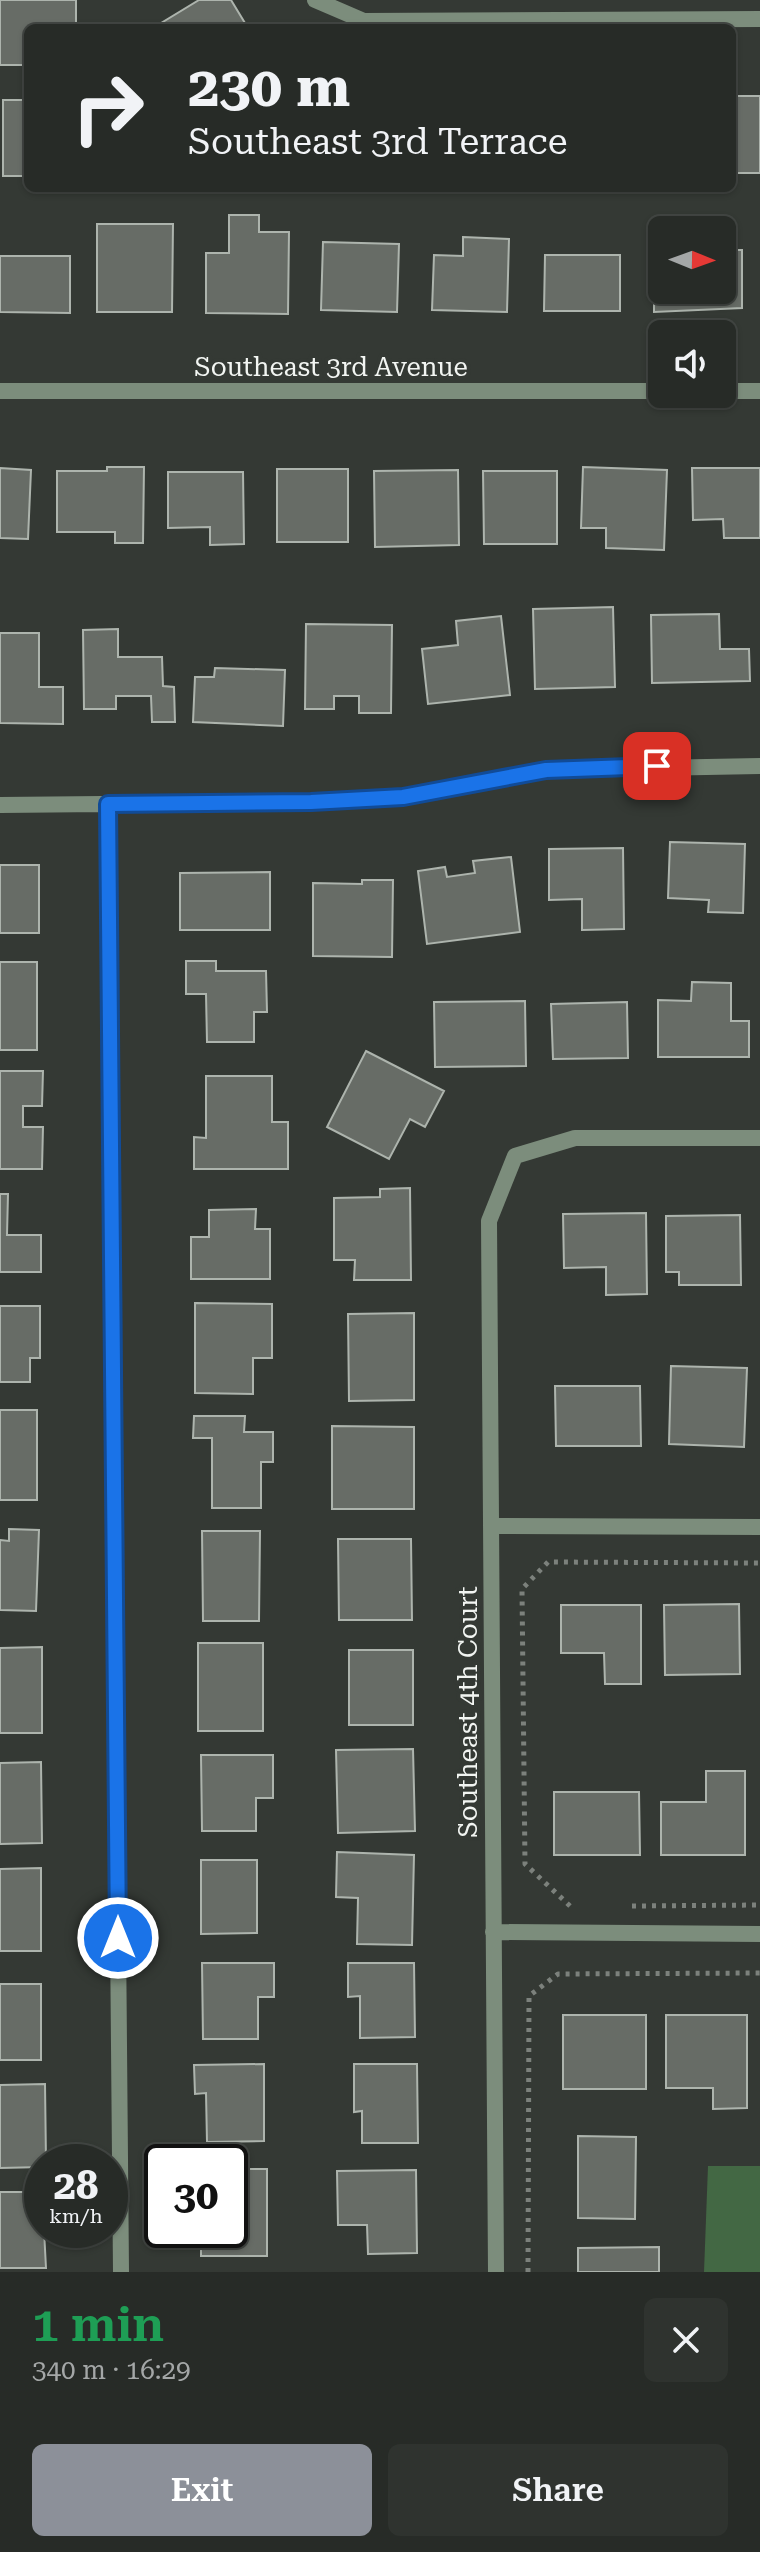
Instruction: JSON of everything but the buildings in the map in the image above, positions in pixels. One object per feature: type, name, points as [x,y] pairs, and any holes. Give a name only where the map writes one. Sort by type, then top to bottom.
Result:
[{"type":"street","points":[[315,1],[364,21],[760,19]]},
{"type":"street","name":"Southeast 3rd Avenue","points":[[0,391],[648,391]]},
{"type":"street","points":[[736,391],[760,391]]},
{"type":"street","points":[[0,805],[387,798],[546,770],[760,766]]},
{"type":"street","points":[[108,804],[121,2272]]},
{"type":"street","name":"Southeast 4th Court","points":[[496,2272],[489,1221],[515,1156],[575,1138],[760,1138]]},
{"type":"street","points":[[491,1526],[760,1527]]},
{"type":"street","points":[[493,1932],[760,1934]]},
{"type":"path","points":[[580,1906],[568,1906],[525,1864],[522,1589],[548,1562],[760,1563]]},
{"type":"path","points":[[619,1906],[760,1905]]},
{"type":"path","points":[[528,2272],[529,1996],[558,1974],[760,1973]]},
{"type":"shaded area","points":[[708,2166],[760,2166],[760,2272],[704,2272]]},
{"type":"route","points":[[118,1938],[108,804],[311,802],[403,797],[546,770],[657,766]]}]
